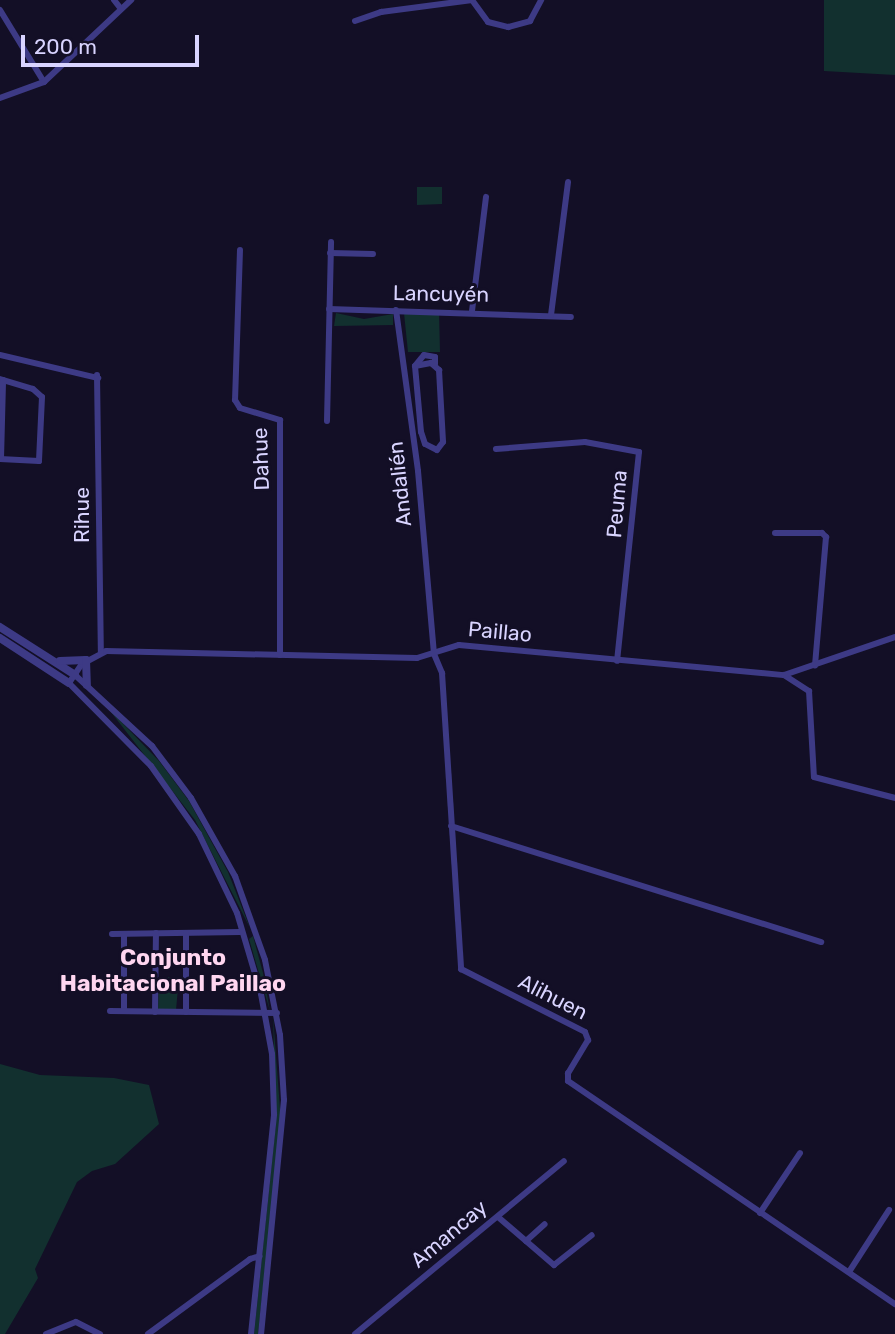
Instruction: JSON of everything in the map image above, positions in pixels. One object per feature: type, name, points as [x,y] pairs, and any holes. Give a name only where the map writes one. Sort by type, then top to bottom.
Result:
[{"type":"street","points":[[114,0],[121,9]]},
{"type":"street","points":[[0,98],[44,82],[131,0]]},
{"type":"street","points":[[355,20],[382,12],[472,0],[488,22],[508,27],[530,21],[541,0]]},
{"type":"street","points":[[0,10],[44,82]]},
{"type":"street","points":[[551,316],[568,182]]},
{"type":"street","points":[[472,311],[486,197]]},
{"type":"street","points":[[327,421],[331,242]]},
{"type":"street","name":"Dahue","points":[[240,250],[235,400],[240,408],[277,417],[281,425],[280,656]]},
{"type":"street","points":[[330,253],[373,254]]},
{"type":"street","name":"Lancuyén","points":[[329,309],[472,311],[572,317]]},
{"type":"street","name":"Andalién","points":[[396,310],[415,448],[434,654]]},
{"type":"street","name":"Rihue","points":[[0,355],[97,376],[101,652]]},
{"type":"street","points":[[415,448],[428,447],[437,450],[443,442],[435,356],[424,355],[415,366],[421,432],[428,447]]},
{"type":"street","points":[[1,380],[40,393],[40,457],[34,463],[0,459],[1,380]]},
{"type":"street","name":"Peuma","points":[[496,449],[585,442],[639,452],[617,661]]},
{"type":"street","points":[[775,533],[822,533],[826,537],[815,666]]},
{"type":"street","points":[[0,627],[53,660],[116,727],[177,799],[219,872],[242,932],[265,1013],[274,1114],[251,1334]]},
{"type":"street","name":"Paillao","points":[[72,679],[86,660],[101,652],[280,656],[434,654],[459,645],[784,676],[895,637]]},
{"type":"street","points":[[0,638],[87,685],[152,746],[191,798],[230,866],[255,929],[277,1013],[284,1122],[261,1334]]},
{"type":"street","name":"Alihuen","points":[[434,654],[442,673],[461,969],[585,1032],[588,1040],[568,1073],[569,1082],[895,1304]]},
{"type":"street","points":[[53,660],[71,664],[86,660],[87,685]]},
{"type":"street","points":[[784,676],[809,691],[814,777],[895,798]]},
{"type":"street","points":[[451,826],[821,942]]},
{"type":"street","points":[[112,934],[242,932],[255,929]]},
{"type":"street","points":[[124,933],[124,1012]]},
{"type":"street","points":[[155,1012],[156,933]]},
{"type":"street","points":[[186,933],[186,1012]]},
{"type":"street","points":[[110,1011],[277,1013]]},
{"type":"street","points":[[760,1213],[800,1153]]},
{"type":"street","name":"Amancay","points":[[355,1334],[564,1161]]},
{"type":"street","points":[[849,1272],[889,1210]]},
{"type":"street","points":[[498,1217],[559,1265],[592,1235]]},
{"type":"street","points":[[526,1241],[545,1224]]},
{"type":"street","points":[[148,1334],[250,1259],[260,1256]]},
{"type":"street","points":[[46,1334],[76,1322],[100,1334]]},
{"type":"green space","points":[[824,0],[895,0],[895,75],[824,71]]},
{"type":"green space","points":[[417,187],[442,187],[442,204],[417,205]]},
{"type":"green space","points":[[439,312],[440,352],[408,352],[404,313]]},
{"type":"green space","points":[[336,313],[364,319],[393,314],[393,325],[334,326]]},
{"type":"green space","points":[[107,707],[159,761],[189,801],[228,872],[250,928],[195,820]]},
{"type":"green space","points":[[253,936],[263,973],[270,1011],[249,939]]},
{"type":"green space","points":[[159,977],[179,977],[176,1010],[158,1009]]},
{"type":"green space","points":[[273,1016],[281,1122],[258,1334],[254,1334],[276,1123]]},
{"type":"green space","points":[[0,1064],[40,1075],[114,1078],[149,1085],[159,1124],[115,1164],[92,1171],[77,1182],[35,1269],[38,1278],[5,1334],[0,1334]]},
{"type":"district","name":"Conjunto Habitacional Paillao","points":[[173,970]]}]
